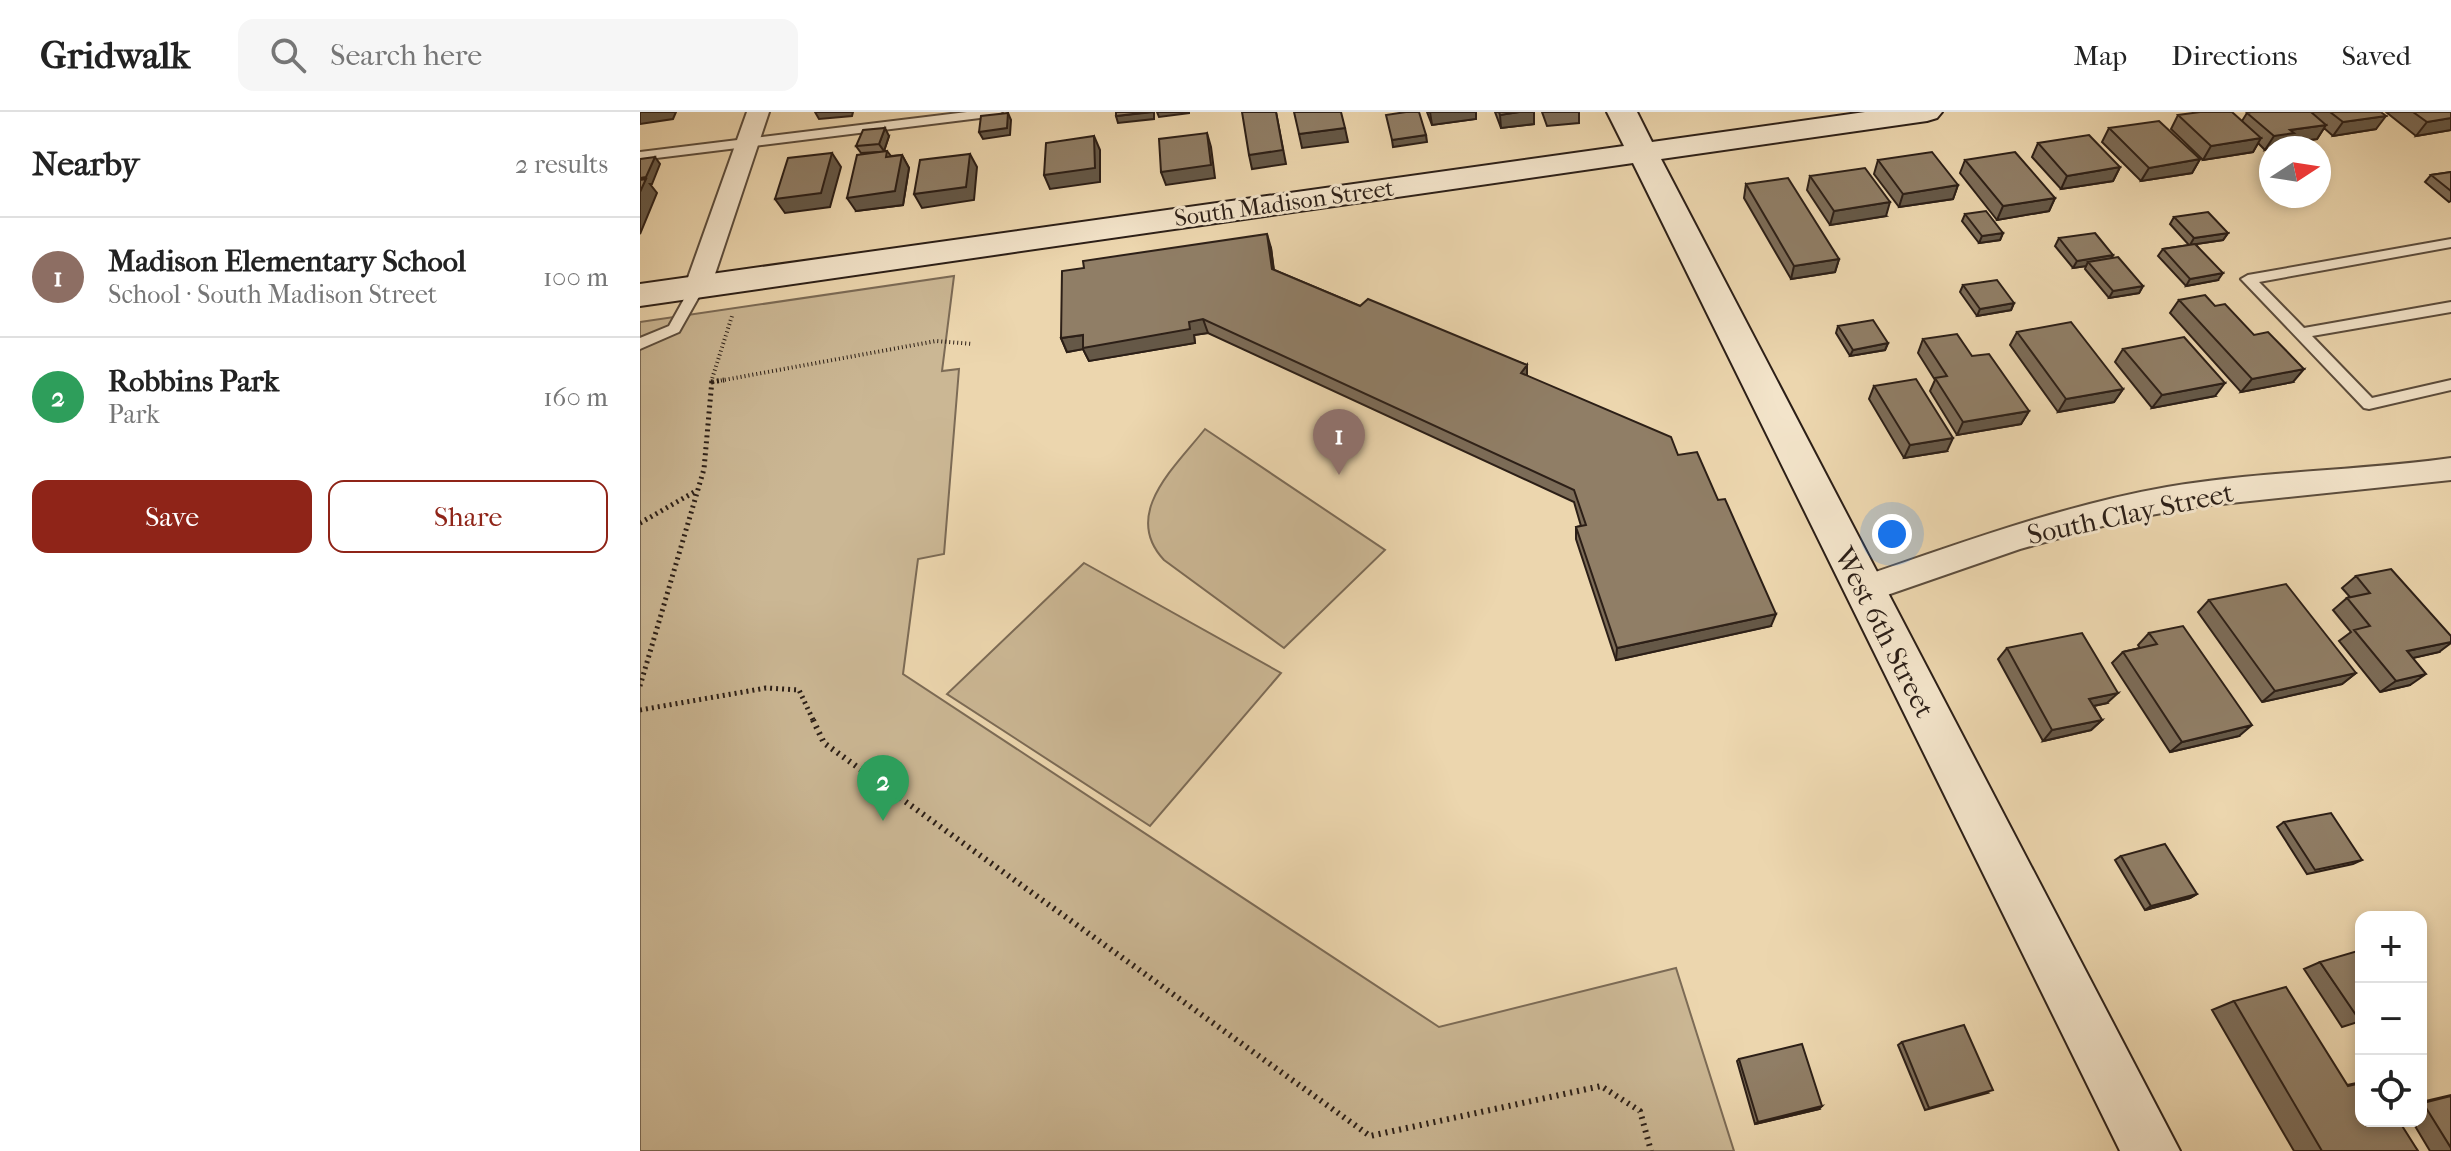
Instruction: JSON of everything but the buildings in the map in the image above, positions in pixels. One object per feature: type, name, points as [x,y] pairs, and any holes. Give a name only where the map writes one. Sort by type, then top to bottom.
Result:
[{"type":"street","points":[[698,286],[758,112]]},
{"type":"street","name":"West 6th Street","points":[[1622,112],[1640,153],[2151,1151]]},
{"type":"street","name":"South Madison Street","points":[[640,295],[1927,112]]},
{"type":"street","name":"South Clay Street","points":[[1864,590],[2013,538],[2166,500],[2261,486],[2404,476],[2451,469]]},
{"type":"lane","points":[[640,156],[996,112]]},
{"type":"lane","points":[[2451,243],[2248,279],[2369,404],[2451,385]]},
{"type":"lane","points":[[640,344],[674,329],[698,286]]},
{"type":"lane","points":[[2301,333],[2451,307]]},
{"type":"path","points":[[640,686],[704,469],[711,382],[735,306]]},
{"type":"path","points":[[711,382],[936,341],[973,344]]},
{"type":"path","points":[[640,523],[697,490]]},
{"type":"path","points":[[640,710],[766,688],[799,690],[824,743],[1370,1136],[1601,1086],[1640,1111],[1651,1151]]},
{"type":"shaded area","points":[[954,276],[942,371],[959,369],[944,554],[918,559],[903,674],[1439,1027],[1676,968],[1734,1151],[640,1151],[640,322]]},
{"type":"shaded area","points":[[1205,429],[1385,550],[1284,648],[1164,560],[1152,543],[1148,525],[1150,508],[1157,492]]},
{"type":"shaded area","points":[[1084,563],[1281,673],[1150,826],[947,694]]},
{"type":"place","name":"Madison Elementary School","points":[[1339,475]]},
{"type":"place","name":"Robbins Park","points":[[883,821]]}]
